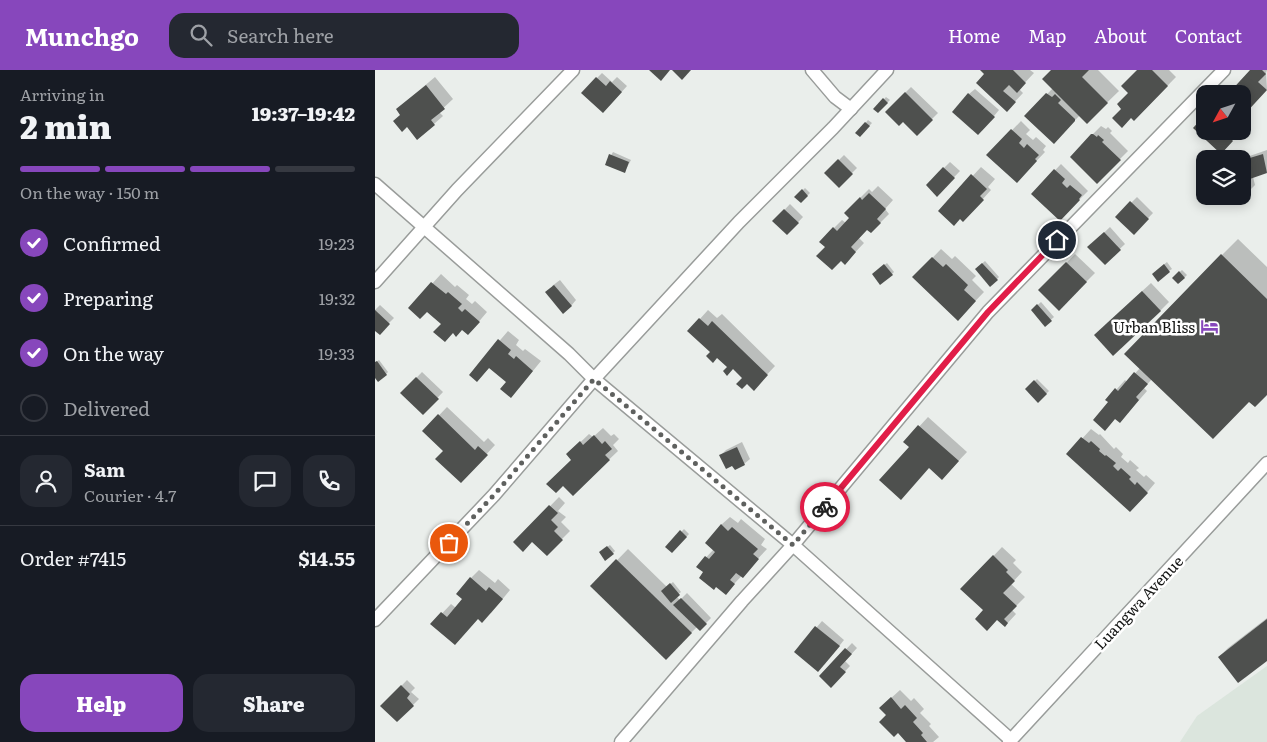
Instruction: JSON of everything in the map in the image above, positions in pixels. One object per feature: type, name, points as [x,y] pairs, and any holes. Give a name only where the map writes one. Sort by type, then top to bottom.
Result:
[{"type":"street","points":[[375,282],[457,190],[573,70]]},
{"type":"street","points":[[812,70],[835,97],[851,109]]},
{"type":"street","points":[[375,620],[481,509],[594,379],[739,222],[887,70]]},
{"type":"street","points":[[621,742],[666,692],[742,601],[793,545],[988,312],[1223,70]]},
{"type":"street","points":[[375,184],[569,354],[594,379],[793,545],[1010,741]]},
{"type":"street","name":"Luangwa Avenue","points":[[1010,741],[1267,463]]},
{"type":"shaded area","points":[[1267,666],[1267,742],[1180,742],[1197,716]]},
{"type":"building","points":[[649,70],[670,70],[661,81]]},
{"type":"building","points":[[672,70],[691,70],[682,80]]},
{"type":"building","points":[[980,70],[1013,70],[1026,83],[1017,93],[1009,85],[1003,91],[1016,102],[1007,112],[976,83],[984,74]]},
{"type":"building","points":[[1051,70],[1089,70],[1082,77],[1108,103],[1087,124],[1042,79]]},
{"type":"building","points":[[1137,70],[1152,70],[1168,86],[1134,121],[1131,118],[1122,128],[1112,118],[1121,109],[1117,104],[1128,93],[1121,86]]},
{"type":"building","points":[[1250,70],[1262,70],[1266,74],[1258,82],[1267,90],[1251,107],[1251,85],[1236,85]]},
{"type":"building","points":[[596,77],[606,86],[610,81],[622,92],[603,113],[581,93]]},
{"type":"building","points":[[426,85],[445,109],[431,120],[435,125],[417,140],[407,127],[402,132],[393,121],[400,115],[396,109]]},
{"type":"building","points":[[905,92],[933,120],[917,136],[903,122],[899,126],[885,112]]},
{"type":"building","points":[[968,93],[995,117],[978,135],[952,112]]},
{"type":"building","points":[[1046,93],[1052,97],[1055,94],[1061,100],[1058,103],[1075,119],[1054,144],[1024,116]]},
{"type":"building","points":[[883,98],[888,103],[878,113],[873,109]]},
{"type":"building","points":[[865,122],[870,126],[860,137],[855,133]]},
{"type":"building","points":[[1011,129],[1022,139],[1019,143],[1024,148],[1027,144],[1039,155],[1035,159],[1037,161],[1017,183],[986,155]]},
{"type":"building","points":[[1091,134],[1097,137],[1098,135],[1104,140],[1102,142],[1121,160],[1097,184],[1070,157]]},
{"type":"building","points":[[1206,140],[1233,141],[1225,150],[1217,150]]},
{"type":"building","points":[[609,154],[629,162],[625,173],[605,165]]},
{"type":"building","points":[[1263,154],[1267,173],[1251,179],[1251,158]]},
{"type":"building","points":[[838,159],[853,174],[839,188],[824,173]]},
{"type":"building","points":[[943,167],[955,178],[937,197],[926,185]]},
{"type":"building","points":[[1054,169],[1065,179],[1062,183],[1067,188],[1070,185],[1082,195],[1080,200],[1060,221],[1031,194]]},
{"type":"building","points":[[971,174],[987,189],[980,196],[984,200],[963,222],[960,219],[954,226],[938,211]]},
{"type":"building","points":[[802,189],[808,196],[801,203],[794,197]]},
{"type":"building","points":[[869,193],[886,209],[877,219],[881,223],[871,233],[867,230],[851,247],[856,252],[845,265],[841,261],[832,270],[816,256],[825,247],[819,242],[833,227],[837,231],[849,218],[844,213],[860,197],[862,200]]},
{"type":"building","points":[[1130,201],[1149,219],[1134,235],[1115,217]]},
{"type":"building","points":[[784,209],[799,223],[787,235],[772,221]]},
{"type":"building","points":[[1104,232],[1121,250],[1105,265],[1087,247]]},
{"type":"building","name":"Urban Bliss","points":[[1221,254],[1267,299],[1267,395],[1255,407],[1249,402],[1213,439],[1124,354]]},
{"type":"building","points":[[932,257],[943,267],[946,264],[968,285],[964,290],[976,301],[958,321],[912,277]]},
{"type":"building","points":[[1066,262],[1087,282],[1059,311],[1038,290]]},
{"type":"building","points":[[982,263],[998,280],[990,287],[975,269]]},
{"type":"building","points":[[884,264],[893,275],[880,285],[872,274]]},
{"type":"building","points":[[1164,264],[1170,272],[1158,282],[1152,274]]},
{"type":"building","points":[[1179,271],[1185,278],[1178,284],[1172,278]]},
{"type":"building","points":[[431,282],[446,294],[448,292],[462,304],[458,308],[462,312],[465,309],[480,322],[468,335],[462,330],[456,337],[453,333],[445,342],[433,332],[441,324],[427,312],[420,319],[408,308]]},
{"type":"building","points":[[554,285],[572,306],[563,314],[545,292]]},
{"type":"building","points":[[1142,291],[1161,311],[1113,356],[1094,335]]},
{"type":"building","points":[[1037,304],[1052,321],[1045,327],[1031,310]]},
{"type":"building","points":[[375,310],[390,324],[380,335],[375,331]]},
{"type":"building","points":[[699,318],[708,326],[712,321],[768,375],[754,391],[747,384],[742,389],[736,384],[742,378],[733,369],[727,376],[723,371],[727,367],[717,358],[713,363],[706,356],[710,352],[687,331]]},
{"type":"building","points":[[498,339],[511,350],[508,354],[514,359],[516,356],[533,371],[511,398],[500,389],[506,382],[489,368],[477,382],[469,375]]},
{"type":"building","points":[[377,361],[387,375],[378,382],[375,378],[375,362]]},
{"type":"building","points":[[1134,372],[1148,384],[1136,397],[1139,400],[1120,423],[1115,419],[1105,431],[1093,420],[1108,402],[1105,400],[1115,388],[1118,391]]},
{"type":"building","points":[[416,377],[439,399],[423,415],[400,393]]},
{"type":"building","points":[[1034,380],[1047,394],[1038,403],[1025,389]]},
{"type":"building","points":[[438,414],[475,450],[478,446],[488,455],[461,483],[435,459],[443,451],[422,431]]},
{"type":"building","points":[[918,425],[959,461],[942,480],[929,468],[901,500],[879,480],[909,447],[903,442]]},
{"type":"building","points":[[594,435],[602,444],[605,441],[612,449],[605,455],[610,460],[573,496],[563,486],[556,493],[546,484],[571,460],[566,454],[580,441],[583,445]]},
{"type":"building","points":[[1081,437],[1089,443],[1091,441],[1100,449],[1099,451],[1116,463],[1113,466],[1118,471],[1121,468],[1131,477],[1129,479],[1135,485],[1137,482],[1148,493],[1130,512],[1066,454]]},
{"type":"building","points":[[737,447],[745,465],[735,470],[732,466],[726,469],[719,455]]},
{"type":"building","points":[[549,505],[558,513],[551,520],[558,527],[554,531],[563,540],[547,556],[532,542],[523,552],[513,542]]},
{"type":"building","points":[[721,524],[728,531],[732,527],[758,549],[753,554],[759,559],[743,578],[736,573],[730,580],[735,584],[726,595],[716,587],[714,590],[699,578],[703,572],[696,567],[705,556],[709,559],[715,552],[705,543]]},
{"type":"building","points":[[680,530],[687,537],[672,553],[665,547]]},
{"type":"building","points":[[607,546],[614,554],[605,561],[599,552]]},
{"type":"building","points":[[993,555],[1008,570],[1006,572],[1015,581],[1003,593],[1017,606],[1004,619],[1008,623],[1005,627],[997,620],[987,631],[975,619],[983,610],[960,589]]},
{"type":"building","points":[[616,559],[692,633],[666,660],[590,586]]},
{"type":"building","points":[[470,577],[486,591],[489,587],[503,599],[482,623],[478,619],[455,645],[430,624],[441,612],[447,617],[462,599],[456,594]]},
{"type":"building","points":[[670,583],[680,595],[671,603],[661,591]]},
{"type":"building","points":[[681,598],[707,624],[700,631],[673,605]]},
{"type":"building","points":[[1267,619],[1267,661],[1238,683],[1218,657]]},
{"type":"building","points":[[815,626],[840,646],[818,672],[794,652]]},
{"type":"building","points":[[845,648],[852,654],[840,667],[846,672],[831,688],[819,676]]},
{"type":"building","points":[[401,685],[410,694],[407,698],[414,706],[397,722],[380,706]]},
{"type":"building","points":[[891,697],[901,709],[905,705],[917,718],[913,722],[923,733],[921,735],[927,742],[906,742],[898,733],[894,737],[879,722],[886,715],[879,708]]},
{"type":"way so far","points":[[449,543],[494,495],[594,379],[793,545],[825,507]]},
{"type":"place","name":"Urban Bliss","points":[[1209,326]]},
{"type":"route","points":[[825,507],[988,312],[1057,240]]}]
